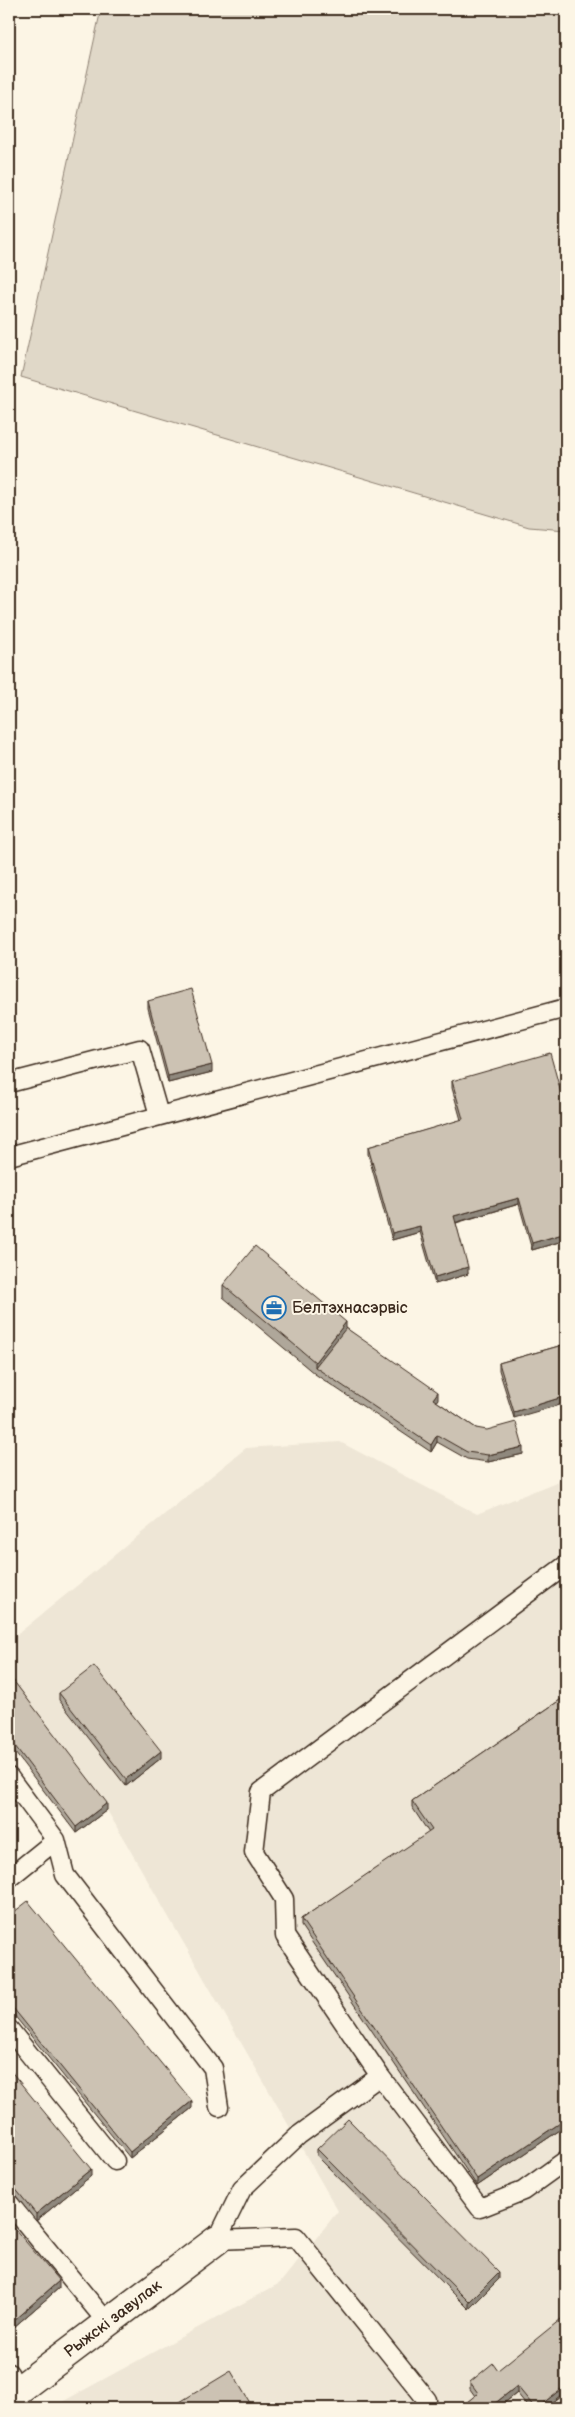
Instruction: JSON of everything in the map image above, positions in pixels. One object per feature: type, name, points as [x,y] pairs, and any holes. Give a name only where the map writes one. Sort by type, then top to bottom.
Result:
[{"type":"street","name":"Рыжскі завулак","points":[[12,2387],[217,2240]]},
{"type":"lane","points":[[9,1156],[566,1008]]},
{"type":"lane","points":[[9,1084],[140,1049],[159,1115]]},
{"type":"lane","points":[[566,1565],[260,1792],[254,1852],[284,1899],[285,1936],[380,2076],[480,2208],[523,2191],[566,2160]]},
{"type":"lane","points":[[9,1777],[56,1840],[65,1876],[212,2068],[219,2107]]},
{"type":"lane","points":[[9,1878],[56,1840]]},
{"type":"lane","points":[[9,2029],[115,2161]]},
{"type":"lane","points":[[380,2076],[299,2135],[242,2189],[217,2240],[296,2237],[427,2400]]},
{"type":"lane","points":[[9,2203],[106,2321]]},
{"type":"shaded area","points":[[101,9],[566,9],[566,530],[529,527],[21,377]]},
{"type":"shaded area","points":[[340,1442],[477,1514],[566,1478],[566,2408],[51,2408],[280,2283],[338,2211],[107,1810],[9,1682],[9,1641],[246,1448]]},
{"type":"building","points":[[191,989],[212,1065],[168,1076],[148,1001]]},
{"type":"building","points":[[550,1053],[566,1111],[566,1233],[532,1243],[519,1198],[454,1216],[468,1267],[435,1277],[420,1226],[392,1233],[368,1147],[463,1119],[452,1081]]},
{"type":"building","name":"Белтэхнасэрвіс","points":[[255,1246],[346,1322],[315,1362],[223,1285]]},
{"type":"building","points":[[346,1328],[438,1392],[433,1399],[476,1428],[487,1430],[516,1422],[523,1447],[488,1455],[467,1452],[437,1435],[431,1445],[315,1367]]},
{"type":"building","points":[[566,1344],[566,1396],[514,1412],[499,1363]]},
{"type":"building","points":[[94,1666],[161,1751],[126,1779],[59,1693]]},
{"type":"building","points":[[9,1675],[107,1803],[76,1827],[9,1738]]},
{"type":"building","points":[[566,1696],[566,2119],[477,2179],[301,1919],[432,1830],[412,1801]]},
{"type":"building","points":[[28,1901],[192,2101],[130,2152],[9,2003],[9,1916]]},
{"type":"building","points":[[9,2069],[91,2169],[36,2214],[9,2181]]},
{"type":"building","points":[[348,2119],[499,2272],[469,2302],[317,2149]]},
{"type":"building","points":[[9,2222],[59,2281],[14,2320],[9,2314]]},
{"type":"building","points":[[566,2315],[566,2385],[537,2408],[517,2386],[489,2408],[470,2408],[466,2403],[478,2393],[470,2382],[493,2363],[498,2370]]},
{"type":"building","points":[[231,2371],[253,2408],[170,2408]]},
{"type":"place","name":"Белтэхнасэрвіс","points":[[274,1308]]}]
